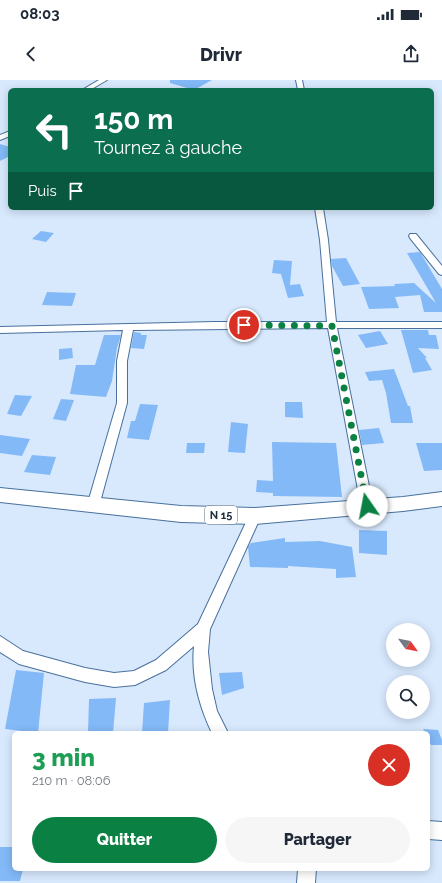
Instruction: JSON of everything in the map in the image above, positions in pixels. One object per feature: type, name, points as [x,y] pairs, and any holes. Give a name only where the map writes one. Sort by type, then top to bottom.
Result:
[{"type":"highway","name":"N 15","points":[[0,495],[93,506],[181,514],[255,516],[403,504],[442,499]]},
{"type":"street","points":[[89,88],[104,80]]},
{"type":"street","points":[[319,210],[324,240],[332,326],[367,506]]},
{"type":"street","points":[[413,236],[442,272]]},
{"type":"street","points":[[0,330],[215,325],[442,325]]},
{"type":"street","points":[[93,506],[122,403],[122,361],[128,328]]},
{"type":"street","points":[[219,731],[210,713],[204,689],[201,652],[203,629],[255,516]]},
{"type":"street","points":[[0,643],[19,657],[85,675],[114,680],[136,678],[160,665],[203,629]]},
{"type":"street","points":[[430,830],[442,831]]},
{"type":"street","points":[[306,883],[307,871]]},
{"type":"building","points":[[170,80],[212,80],[198,88],[187,88],[170,83]]},
{"type":"building","points":[[0,144],[8,146],[8,157],[0,161]]},
{"type":"building","points":[[41,231],[54,233],[46,242],[32,239]]},
{"type":"building","points":[[420,252],[442,289],[442,312],[424,312],[420,295],[395,297],[399,308],[369,309],[361,287],[395,286],[394,284],[414,283],[436,303],[407,253]]},
{"type":"building","points":[[346,258],[360,284],[343,286],[332,266],[331,259]]},
{"type":"building","points":[[274,260],[292,261],[290,285],[300,284],[304,296],[288,298],[281,274],[272,273]]},
{"type":"building","points":[[47,292],[76,293],[72,306],[42,305]]},
{"type":"building","points":[[401,330],[428,330],[429,335],[436,335],[439,349],[418,348],[427,358],[425,358],[432,370],[413,373]]},
{"type":"building","points":[[380,331],[388,344],[366,348],[358,335]]},
{"type":"building","points":[[134,332],[141,333],[141,335],[147,335],[144,349],[131,348]]},
{"type":"building","points":[[104,335],[121,335],[117,348],[112,381],[106,397],[70,394],[76,365],[95,365]]},
{"type":"building","points":[[72,348],[73,358],[59,360],[59,349]]},
{"type":"building","points":[[394,369],[408,406],[410,406],[413,423],[391,423],[386,393],[382,380],[369,381],[365,372]]},
{"type":"building","points":[[15,395],[32,396],[21,416],[7,414]]},
{"type":"building","points":[[61,399],[74,400],[66,421],[53,419]]},
{"type":"building","points":[[285,402],[302,402],[303,418],[285,417]]},
{"type":"building","points":[[140,404],[158,405],[149,440],[127,438],[131,421],[135,421]]},
{"type":"building","points":[[231,422],[248,424],[245,453],[228,452]]},
{"type":"building","points":[[379,428],[384,443],[362,445],[359,430]]},
{"type":"building","points":[[0,435],[30,439],[22,456],[0,453]]},
{"type":"building","points":[[272,442],[336,443],[342,497],[273,496],[273,493],[256,492],[257,480],[273,481]]},
{"type":"building","points":[[187,443],[205,443],[204,453],[186,453]]},
{"type":"building","points":[[416,443],[442,443],[442,470],[424,471]]},
{"type":"building","points":[[32,455],[56,457],[50,475],[24,472]]},
{"type":"building","points":[[359,530],[387,531],[387,555],[359,553]]},
{"type":"building","points":[[285,538],[285,542],[320,541],[352,547],[356,577],[336,578],[336,569],[288,566],[288,568],[250,567],[248,547],[251,543]]},
{"type":"building","points":[[16,670],[44,673],[38,731],[5,729]]},
{"type":"building","points":[[242,672],[244,688],[222,695],[219,673]]},
{"type":"building","points":[[116,698],[113,731],[88,731],[89,699]]},
{"type":"building","points":[[170,700],[168,731],[142,731],[144,703]]},
{"type":"building","points":[[423,729],[438,730],[442,740],[442,745],[431,745],[430,731],[424,731]]},
{"type":"building","points":[[0,847],[12,847],[12,871],[22,871],[20,881],[0,881]]},
{"type":"route","points":[[244,325],[332,326],[350,426],[367,506]]}]
